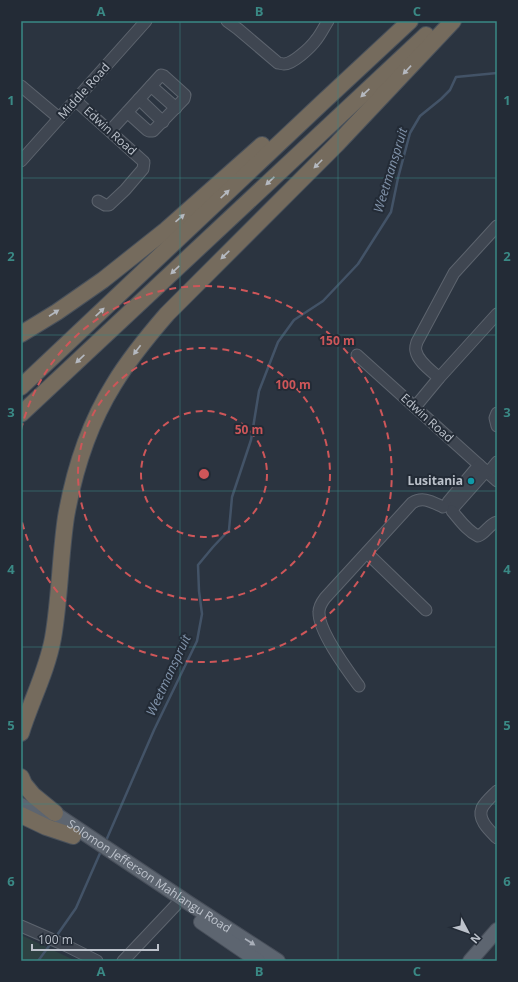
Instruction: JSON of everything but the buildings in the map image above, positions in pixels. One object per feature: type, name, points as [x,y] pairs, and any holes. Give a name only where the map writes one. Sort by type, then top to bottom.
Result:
[{"type":"highway","points":[[21,387],[410,21]]},
{"type":"highway","points":[[21,414],[442,21]]},
{"type":"highway","points":[[21,733],[45,668],[53,639],[58,604],[66,518],[75,477],[85,442],[114,384],[140,346],[167,314],[336,145],[453,21]]},
{"type":"highway","points":[[21,334],[57,312],[103,280],[166,230],[301,110],[336,81],[381,48]]},
{"type":"highway","points":[[21,777],[24,784],[33,795],[55,813]]},
{"type":"highway","points":[[21,815],[46,827],[78,836]]},
{"type":"main road","name":"Solomon Jefferson Mahlangu Road","points":[[21,790],[55,813],[78,836]]},
{"type":"main road","name":"Solomon Jefferson Mahlangu Road","points":[[21,805],[110,855],[187,902],[278,961]]},
{"type":"main road","name":"Solomon Jefferson Mahlangu Road","points":[[110,855],[176,905],[258,961]]},
{"type":"main road","points":[[470,961],[497,930]]},
{"type":"street","name":"Middle Road","points":[[21,161],[146,21]]},
{"type":"street","points":[[227,21],[278,63],[283,64],[289,63],[307,50],[316,41],[328,21]]},
{"type":"street","points":[[110,131],[127,112],[151,86],[162,75],[185,96],[184,100],[152,131],[147,130],[127,112]]},
{"type":"street","points":[[21,86],[59,118]]},
{"type":"street","points":[[151,86],[176,108]]},
{"type":"street","points":[[139,99],[163,122]]},
{"type":"street","name":"Edwin Road","points":[[75,100],[144,162],[143,169],[125,190],[109,205],[105,205],[98,201]]},
{"type":"street","points":[[439,378],[419,358],[415,348],[417,342],[454,273],[497,226]]},
{"type":"street","points":[[415,407],[497,314]]},
{"type":"street","name":"Edwin Road","points":[[357,355],[497,481]]},
{"type":"street","points":[[497,413],[495,418],[497,426]]},
{"type":"street","points":[[449,506],[484,470],[497,462]]},
{"type":"street","points":[[359,686],[342,664],[324,632],[318,614],[319,608],[325,598],[405,510],[415,501],[423,500],[449,506],[467,527],[478,536],[497,522]]},
{"type":"street","points":[[367,553],[426,610]]},
{"type":"street","points":[[497,791],[482,809],[481,813],[483,822],[497,838]]},
{"type":"street","points":[[123,961],[176,905]]},
{"type":"street","points":[[21,926],[97,961]]},
{"type":"shaded area","points":[[21,935],[76,961],[21,961]]},
{"type":"waterway","name":"Weetmanspruit","points":[[105,843],[154,730],[197,641],[202,614],[198,565],[229,530],[232,497],[251,440],[259,391],[278,342],[294,320],[323,301],[358,264],[391,212],[410,133],[420,116],[450,90],[456,77],[497,73]]},
{"type":"waterway","name":"Weetmanspruit","points":[[55,938],[76,908],[101,851]]},
{"type":"waterway","name":"Weetmanspruit","points":[[38,961],[52,942]]},
{"type":"place","name":"Lusitania","points":[[471,481]]}]
